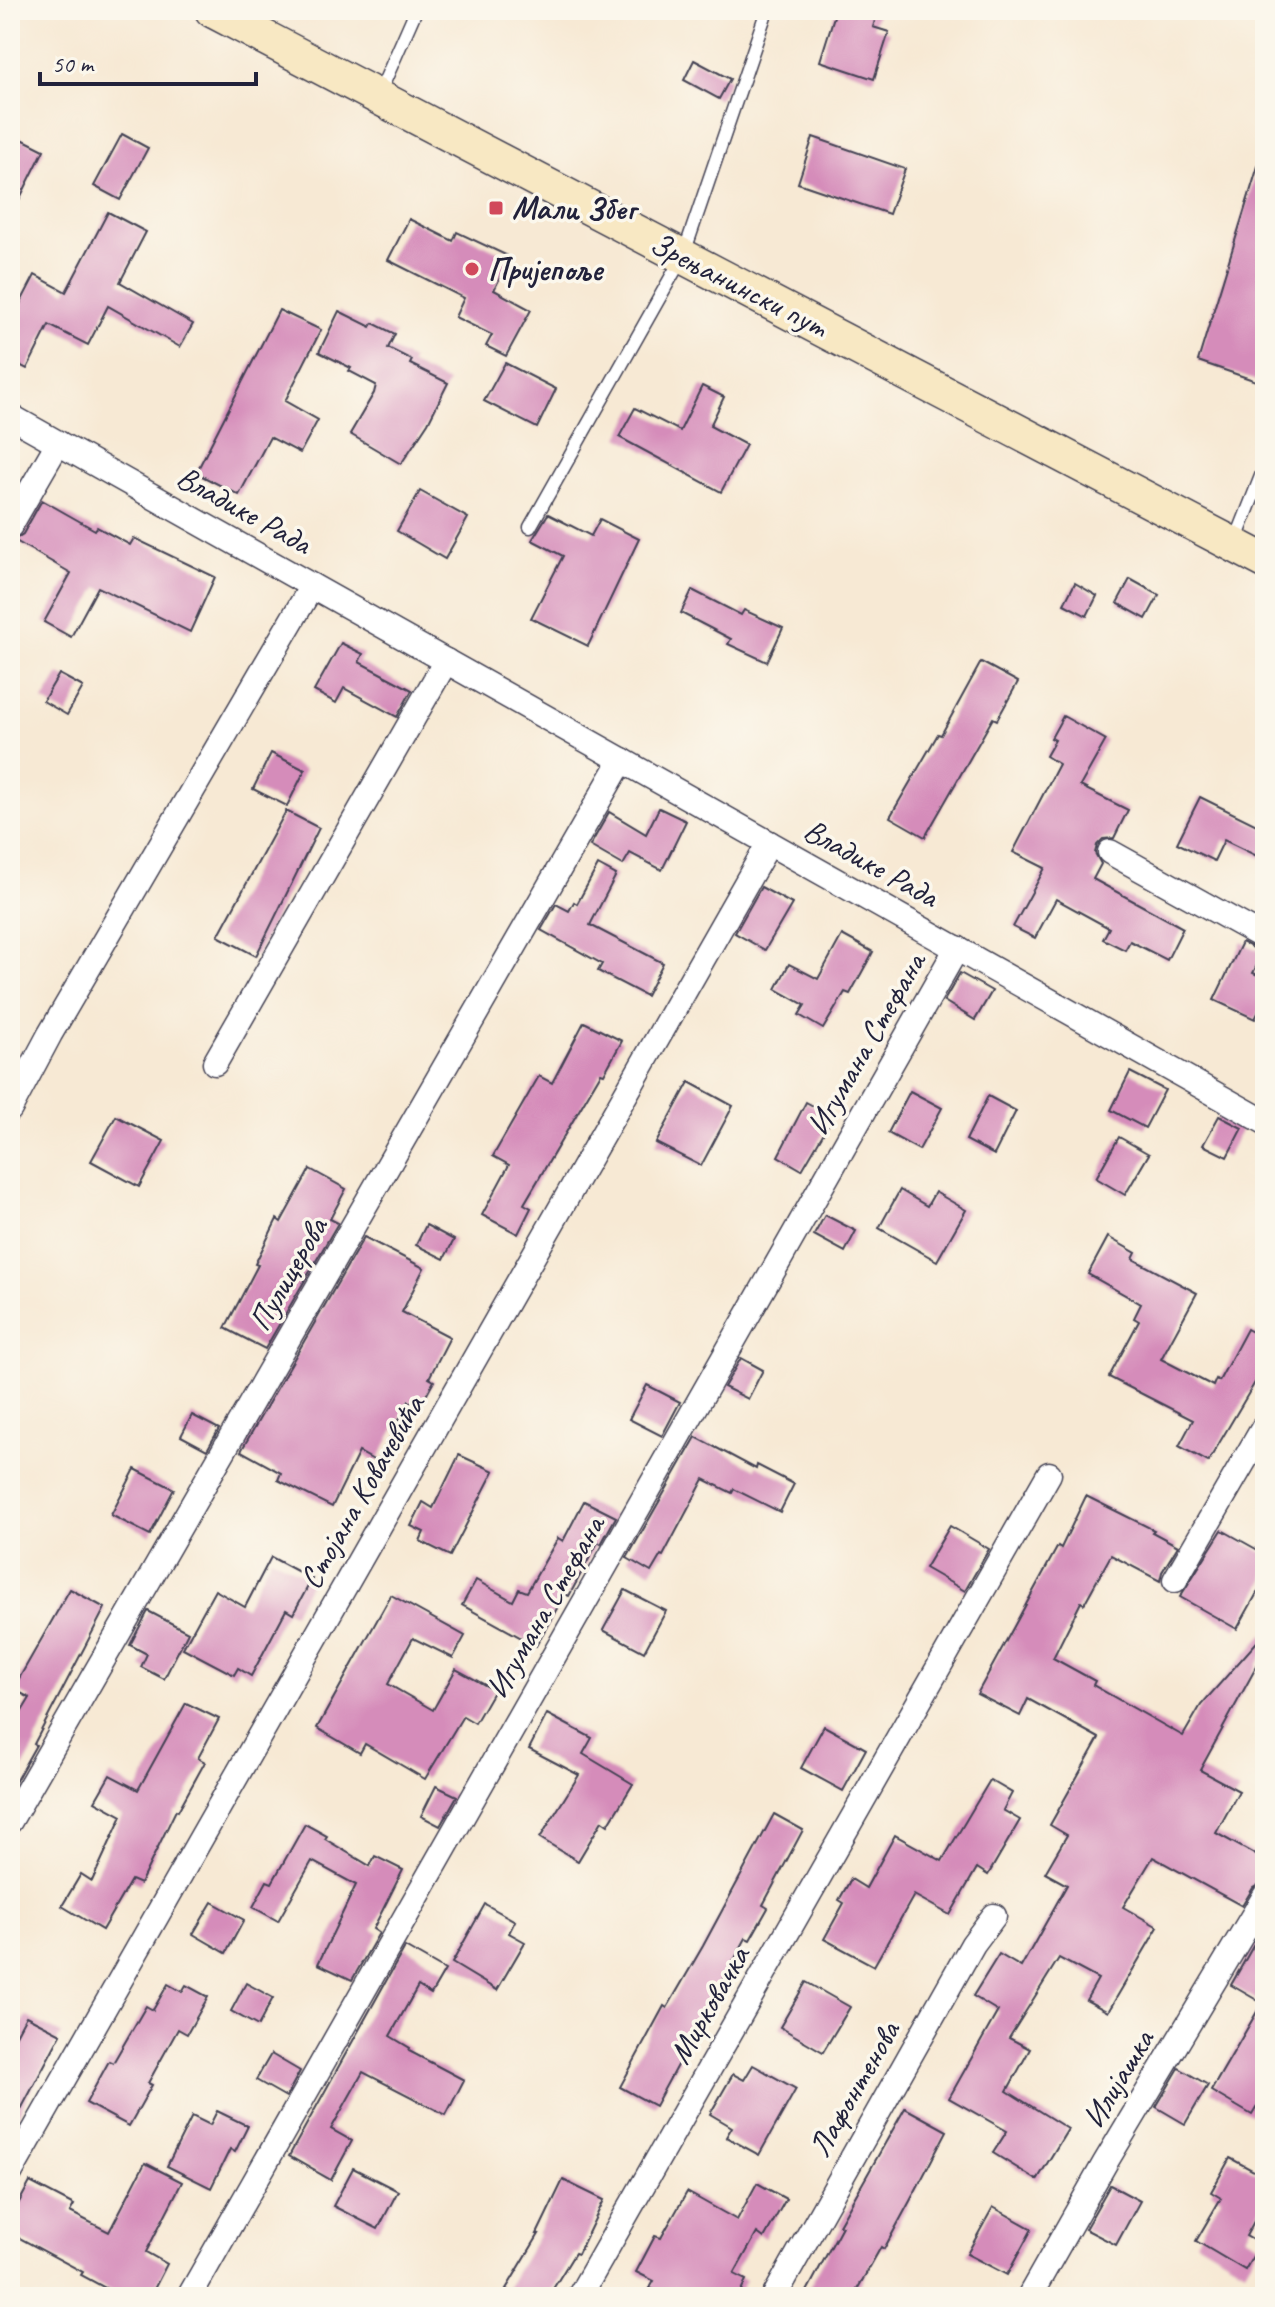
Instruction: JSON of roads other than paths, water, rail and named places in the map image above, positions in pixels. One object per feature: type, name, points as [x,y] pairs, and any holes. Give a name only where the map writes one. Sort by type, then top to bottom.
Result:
[{"type":"main road","name":"Зрењанински пут","points":[[212,10],[1265,561]]},
{"type":"street","name":"Владике Рада","points":[[10,416],[1265,1122]]},
{"type":"street","points":[[10,526],[58,443]]},
{"type":"street","points":[[10,1109],[50,1034],[312,586]]},
{"type":"street","points":[[215,1063],[446,661]]},
{"type":"street","name":"Пулицерова","points":[[10,1821],[622,760]]},
{"type":"street","name":"Стојана Ковачевића","points":[[10,2173],[769,843]]},
{"type":"street","points":[[1110,852],[1265,938]]},
{"type":"street","name":"Игумана Стефана","points":[[189,2297],[957,948]]},
{"type":"street","points":[[1175,1580],[1265,1425]]},
{"type":"street","name":"Мирковачка","points":[[579,2297],[1049,1474]]},
{"type":"street","name":"Илијашка","points":[[1029,2297],[1105,2163],[1265,1896]]},
{"type":"street","name":"Лафонтенова","points":[[774,2297],[973,1944],[994,1916]]},
{"type":"lane","points":[[378,97],[416,10]]},
{"type":"lane","points":[[530,527],[683,256],[767,10]]},
{"type":"lane","points":[[1234,545],[1265,466]]},
{"type":"place","name":"Мали Збег","points":[[496,208]]},
{"type":"place","name":"Пријепоље","points":[[472,269]]}]
